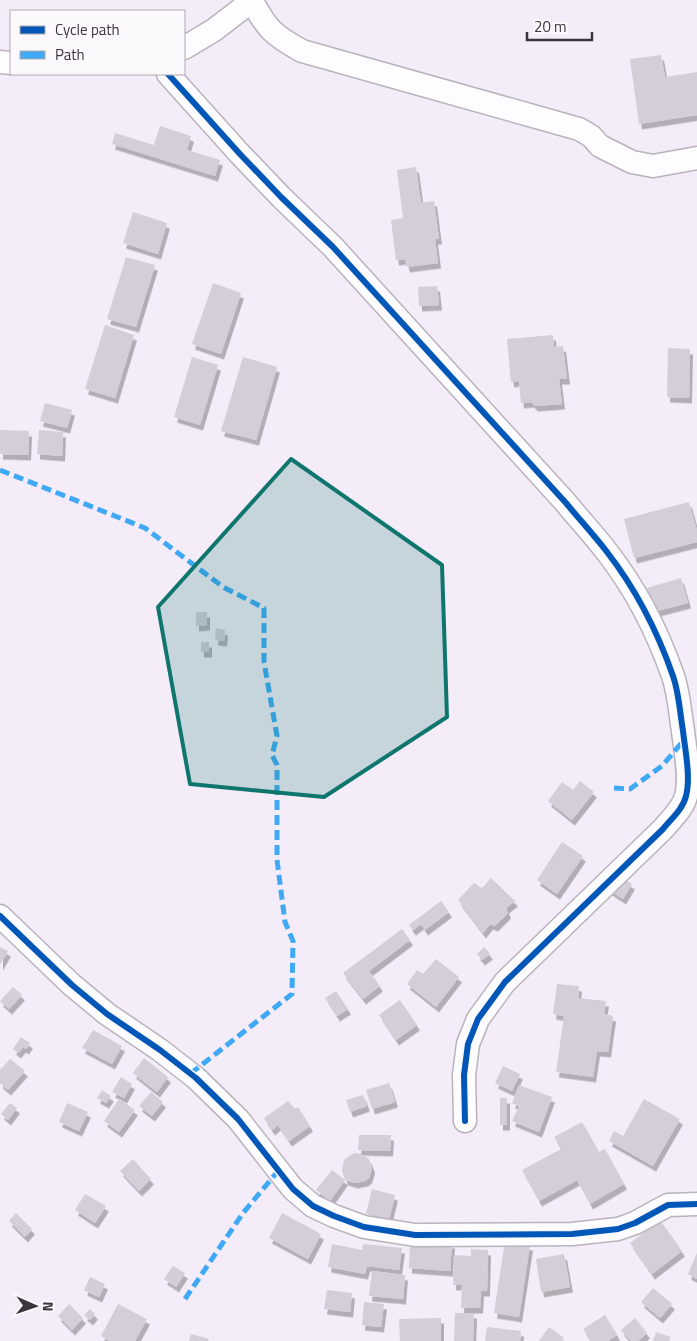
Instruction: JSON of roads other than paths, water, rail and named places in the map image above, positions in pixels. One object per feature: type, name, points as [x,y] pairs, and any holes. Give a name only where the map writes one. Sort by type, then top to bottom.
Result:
[{"type":"street","points":[[185,47],[214,30],[253,0],[262,20],[278,38],[302,51],[579,129],[591,136],[600,146],[632,162],[653,166],[697,158]]},
{"type":"street","points":[[169,75],[239,153],[333,247],[566,503],[603,547],[640,602],[675,682],[684,740],[688,784],[686,796],[680,809],[662,829],[505,982],[478,1019],[468,1044],[464,1075],[465,1121]]},
{"type":"street","points":[[0,916],[72,985],[107,1014],[160,1050],[196,1078],[238,1118],[293,1189],[313,1206],[334,1216],[364,1227],[415,1235],[572,1234],[618,1229],[635,1223],[668,1205],[697,1204]]}]
